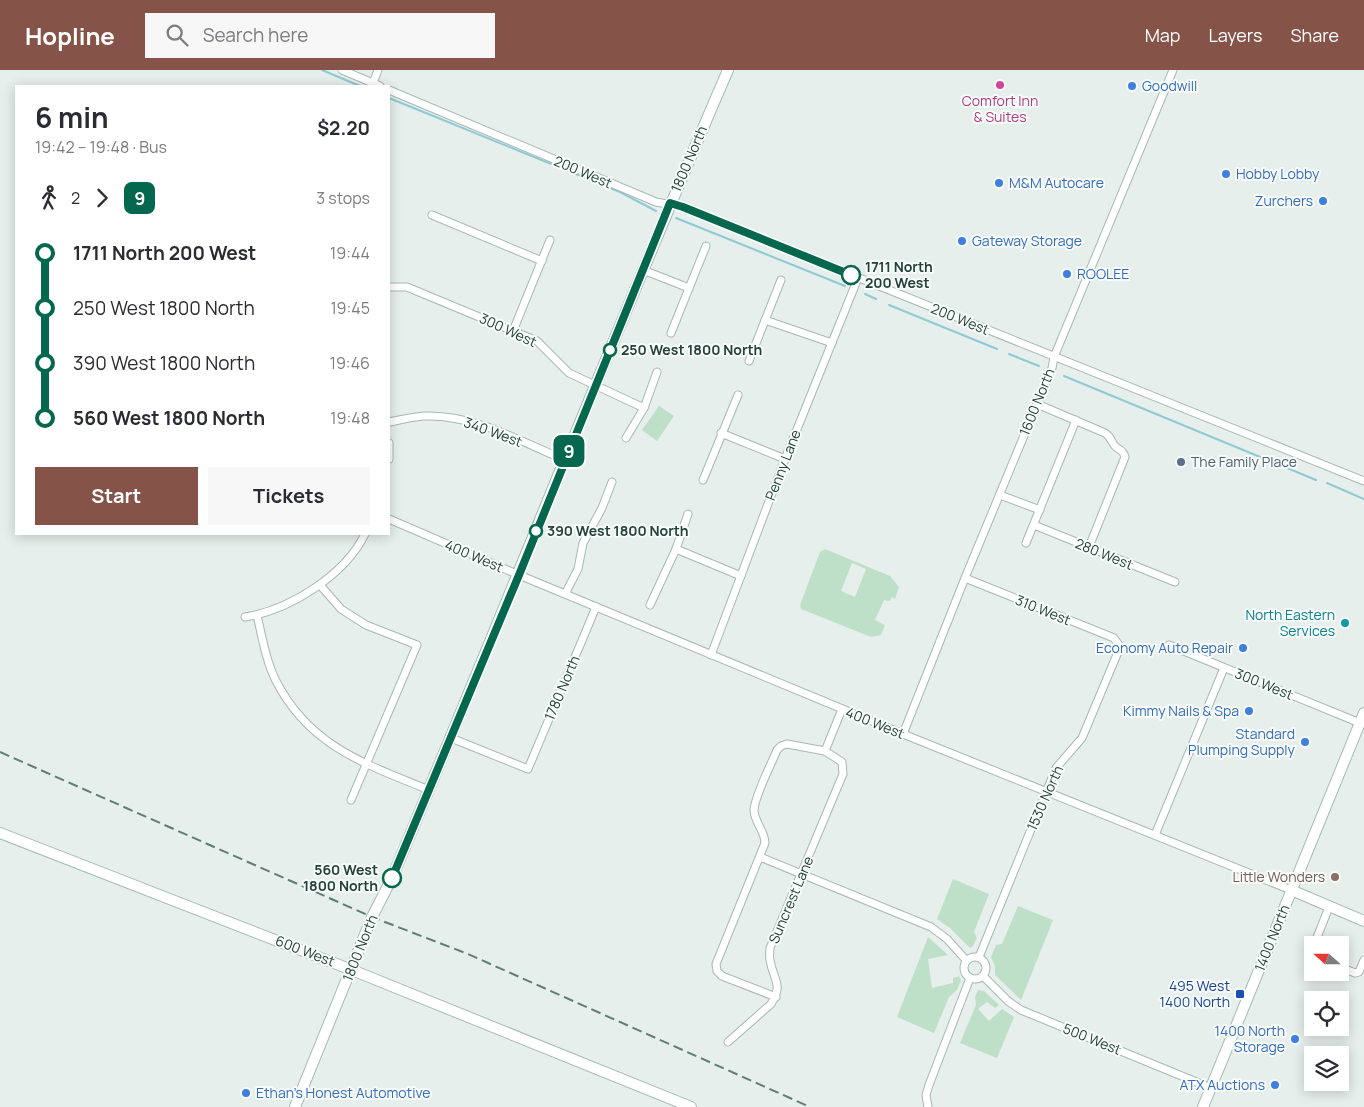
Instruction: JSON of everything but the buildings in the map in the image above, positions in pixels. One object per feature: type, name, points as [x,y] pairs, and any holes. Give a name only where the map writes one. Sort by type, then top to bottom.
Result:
[{"type":"street","points":[[342,70],[377,85],[378,70]]},
{"type":"street","name":"1800 North","points":[[295,1107],[372,917],[392,878],[519,575],[670,203],[728,70]]},
{"type":"street","name":"1600 North","points":[[904,734],[1054,358],[1173,70]]},
{"type":"street","name":"200 West","points":[[390,90],[656,202],[670,203],[683,207],[1364,482]]},
{"type":"street","points":[[432,215],[542,260]]},
{"type":"street","points":[[513,331],[550,240]]},
{"type":"street","points":[[670,333],[706,246]]},
{"type":"street","points":[[643,270],[689,288]]},
{"type":"street","name":"Penny Lane","points":[[711,655],[785,459],[858,278]]},
{"type":"street","points":[[749,361],[781,280]]},
{"type":"street","name":"300 West","points":[[390,287],[407,287],[537,341],[569,372],[644,408]]},
{"type":"street","points":[[765,320],[832,343]]},
{"type":"street","points":[[626,438],[644,408],[657,372]]},
{"type":"street","points":[[703,480],[738,395]]},
{"type":"street","points":[[1037,404],[1109,435],[1116,448],[1124,453],[1125,457],[1089,547]]},
{"type":"street","name":"340 West","points":[[390,422],[426,416],[459,419],[484,426],[565,460]]},
{"type":"street","points":[[1026,544],[1076,420]]},
{"type":"street","points":[[721,433],[785,459]]},
{"type":"street","points":[[565,594],[578,569],[583,543],[602,508],[612,482]]},
{"type":"street","points":[[1000,495],[1040,510]]},
{"type":"street","points":[[650,605],[676,549],[688,514]]},
{"type":"street","name":"400 West","points":[[390,519],[711,655],[1364,921]]},
{"type":"street","name":"280 West","points":[[1034,525],[1175,582]]},
{"type":"street","points":[[245,617],[256,615],[289,602],[320,585],[346,561],[364,535]]},
{"type":"street","points":[[676,549],[741,576]]},
{"type":"street","name":"310 West","points":[[965,578],[1114,638],[1118,645]]},
{"type":"street","points":[[320,585],[341,608],[366,624],[417,645],[351,800]]},
{"type":"street","name":"1780 North","points":[[451,738],[528,770],[596,607]]},
{"type":"street","points":[[256,615],[265,651],[276,681],[293,709],[316,734],[346,754],[366,764],[429,790]]},
{"type":"street","name":"1530 North","points":[[980,957],[1056,768],[1082,738],[1118,652],[1118,645]]},
{"type":"street","name":"300 West","points":[[1169,645],[1360,723]]},
{"type":"street","points":[[1155,835],[1224,668]]},
{"type":"street","points":[[728,1042],[771,1004],[776,997],[722,976],[717,971],[716,964],[765,843],[765,835],[756,819],[754,809],[757,798],[777,750],[787,744],[825,751],[842,709]]},
{"type":"street","name":"1400 North","points":[[1203,1107],[1364,713]]},
{"type":"street","name":"Suncrest Lane","points":[[776,997],[778,987],[776,976],[769,960],[770,948],[843,774],[842,762],[825,751]]},
{"type":"street","name":"600 West","points":[[0,833],[352,970],[691,1107]]},
{"type":"street","points":[[760,857],[931,927],[946,939],[966,960]]},
{"type":"street","points":[[1317,936],[1329,907]]},
{"type":"street","points":[[972,956],[980,957],[986,966],[983,976],[977,979],[970,978],[964,970],[966,960],[972,956]]},
{"type":"street","points":[[1349,971],[1355,974],[1359,972],[1364,960]]},
{"type":"street","name":"500 West","points":[[983,976],[1008,1001],[1021,1010],[1211,1088]]},
{"type":"street","points":[[928,1107],[926,1095],[929,1084],[970,978]]},
{"type":"green space","points":[[659,406],[674,416],[657,441],[642,430]]},
{"type":"green space","points":[[825,549],[890,576],[899,587],[895,599],[892,597],[890,601],[884,600],[875,620],[885,625],[881,635],[871,637],[801,609],[800,605],[820,552]],"holes":[[[852,563],[866,569],[855,597],[841,591]]]},
{"type":"green space","points":[[953,879],[989,894],[974,932],[977,938],[970,948],[950,928],[937,919]]},
{"type":"green space","points":[[1018,906],[1053,920],[1021,1000],[995,975],[995,966],[991,957],[996,945],[1002,944]]},
{"type":"green space","points":[[928,937],[948,955],[928,959],[932,988],[953,983],[953,978],[959,976],[961,980],[957,990],[949,997],[934,1033],[897,1017]]},
{"type":"green space","points":[[978,990],[984,991],[999,1005],[995,1008],[987,1002],[978,1009],[989,1021],[1002,1009],[1014,1017],[997,1058],[960,1043],[976,1005],[975,997]]},
{"type":"waterway","points":[[322,70],[358,85]]},
{"type":"waterway","points":[[390,98],[620,192],[656,211]]},
{"type":"waterway","points":[[676,218],[845,286]]},
{"type":"waterway","points":[[865,294],[876,299]]},
{"type":"waterway","points":[[889,305],[997,349]]},
{"type":"waterway","points":[[1009,354],[1039,366]]},
{"type":"waterway","points":[[1064,376],[1316,480]]},
{"type":"waterway","points":[[1327,483],[1364,499]]},
{"type":"railway","points":[[0,752],[372,917],[468,954],[810,1107]]},
{"type":"bus line","name":"9","points":[[392,878],[519,575],[670,203],[851,275]]},
{"type":"place","name":"Comfort Inn & Suites","points":[[1000,85]]},
{"type":"place","name":"Goodwill","points":[[1132,86]]},
{"type":"place","name":"Hobby Lobby","points":[[1226,174]]},
{"type":"place","name":"M&M Autocare","points":[[999,183]]},
{"type":"place","name":"Zurchers","points":[[1323,201]]},
{"type":"place","name":"Gateway Storage","points":[[962,241]]},
{"type":"place","name":"ROOLEE","points":[[1067,274]]},
{"type":"place","name":"1711 North 200 West","points":[[851,275]]},
{"type":"place","name":"250 West 1800 North","points":[[610,350]]},
{"type":"place","name":"The Family Place","points":[[1181,462]]},
{"type":"place","name":"390 West 1800 North","points":[[536,531]]},
{"type":"place","name":"North Eastern Services","points":[[1345,623]]},
{"type":"place","name":"Economy Auto Repair","points":[[1243,648]]},
{"type":"place","name":"Kimmy Nails & Spa","points":[[1249,711]]},
{"type":"place","name":"Standard Plumping Supply","points":[[1305,742]]},
{"type":"place","name":"Little Wonders","points":[[1335,877]]},
{"type":"place","name":"560 West 1800 North","points":[[392,878]]},
{"type":"place","name":"495 West 1400 North","points":[[1240,994]]},
{"type":"place","name":"1400 North Storage","points":[[1295,1039]]},
{"type":"place","name":"ATX Auctions","points":[[1275,1085]]},
{"type":"place","name":"Ethan's Honest Automotive","points":[[246,1093]]}]
